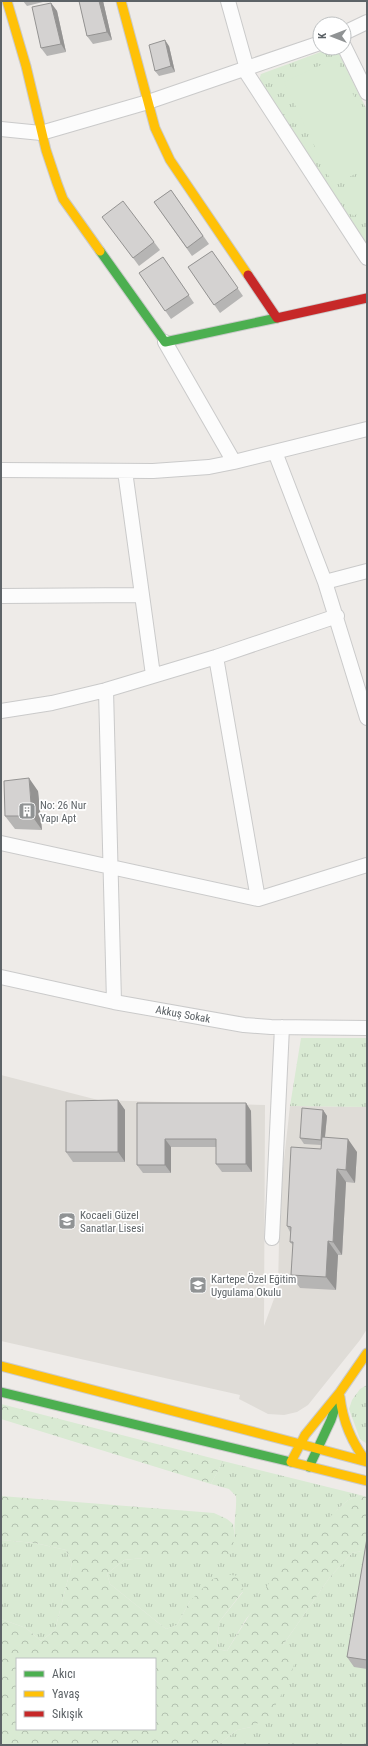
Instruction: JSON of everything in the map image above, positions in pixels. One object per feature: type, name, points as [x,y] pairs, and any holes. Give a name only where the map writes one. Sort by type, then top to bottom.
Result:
[{"type":"main road","points":[[121,1],[156,128],[170,160],[277,318]]},
{"type":"main road","points":[[5,2],[26,66],[41,133],[63,199],[165,342],[367,298]]},
{"type":"main road","points":[[291,1462],[300,1444],[314,1423],[340,1392],[367,1353]]},
{"type":"main road","points":[[1,1366],[367,1462]]},
{"type":"main road","points":[[1,1392],[367,1481]]},
{"type":"main road","points":[[309,1467],[331,1420],[340,1392]]},
{"type":"main road","points":[[340,1392],[344,1420],[348,1434],[356,1449],[367,1462]]},
{"type":"street","points":[[228,1],[245,69],[367,258]]},
{"type":"street","points":[[352,30],[367,22]]},
{"type":"street","points":[[1,129],[41,133],[148,102],[312,46]]},
{"type":"street","points":[[349,56],[367,93]]},
{"type":"street","points":[[165,342],[234,462]]},
{"type":"street","points":[[1,470],[125,471],[194,468],[234,462],[367,429]]},
{"type":"street","points":[[275,452],[337,616],[367,718]]},
{"type":"street","points":[[125,471],[153,675]]},
{"type":"street","points":[[325,582],[367,571]]},
{"type":"street","points":[[1,596],[142,595]]},
{"type":"street","points":[[1,711],[52,703],[106,690],[216,657],[337,616]]},
{"type":"street","points":[[216,657],[258,899]]},
{"type":"street","points":[[106,690],[114,1002]]},
{"type":"street","points":[[1,843],[258,899],[367,865]]},
{"type":"street","name":"Akkuş Sokak","points":[[1,977],[114,1002],[244,1025],[367,1028]]},
{"type":"street","points":[[272,1238],[282,1027]]},
{"type":"shaded area","points":[[1,1075],[98,1100],[265,1105],[264,1326],[278,1288],[280,1196],[290,1106],[367,1107],[367,1329],[360,1340],[308,1405],[297,1412],[284,1415],[268,1414],[239,1399],[240,1395],[1,1341]]},
{"type":"green space","points":[[312,55],[340,56],[367,110],[367,245],[259,80],[261,74]]},
{"type":"green space","points":[[336,58],[367,124],[367,168],[333,185],[284,82]]},
{"type":"green space","points":[[367,176],[367,209],[353,216],[339,190]]},
{"type":"green space","points":[[301,1038],[367,1038],[367,1107],[290,1106]]},
{"type":"green space","points":[[367,1385],[367,1444],[360,1439],[349,1409],[352,1400],[360,1389]]},
{"type":"green space","points":[[1,1404],[223,1461],[211,1484],[1,1419]]},
{"type":"green space","points":[[223,1461],[360,1495],[348,1500],[338,1509],[246,1619],[227,1651],[217,1649],[219,1622],[243,1592],[190,1601],[177,1625],[166,1629],[110,1584],[107,1574],[124,1560],[143,1558],[235,1538],[234,1527],[236,1496],[229,1489],[211,1484]]},
{"type":"green space","points":[[360,1495],[367,1497],[367,1550],[352,1553],[330,1577],[283,1645],[295,1660],[290,1679],[269,1717],[251,1727],[237,1730],[218,1745],[1,1745],[1,1619],[26,1628],[41,1641],[55,1630],[72,1563],[66,1550],[35,1543],[1,1540],[1,1496],[214,1513],[227,1519],[233,1524],[235,1538],[229,1556],[210,1559],[143,1558],[124,1560],[107,1574],[110,1584],[166,1629],[177,1625],[190,1601],[211,1580],[224,1574],[239,1576],[243,1591],[219,1622],[217,1649],[227,1651],[271,1580],[306,1540],[348,1500]]},
{"type":"green space","points":[[1,1540],[35,1543],[66,1550],[72,1563],[55,1630],[41,1641],[26,1628],[1,1619]]},
{"type":"green space","points":[[367,1550],[367,1745],[218,1745],[237,1730],[251,1727],[283,1645],[330,1577],[352,1553]]},
{"type":"building","points":[[79,1],[99,1],[107,32],[87,36]]},
{"type":"building","points":[[51,3],[61,44],[41,48],[32,7]]},
{"type":"building","points":[[165,40],[171,66],[155,71],[149,45]]},
{"type":"building","points":[[171,190],[203,236],[187,248],[154,202]]},
{"type":"building","points":[[123,201],[154,242],[133,258],[102,217]]},
{"type":"building","points":[[212,251],[238,288],[214,305],[188,267]]},
{"type":"building","points":[[163,257],[189,295],[165,311],[139,273]]},
{"type":"building","points":[[29,778],[32,816],[5,816],[4,781]]},
{"type":"building","points":[[118,1100],[118,1152],[66,1152],[66,1101]]},
{"type":"building","points":[[137,1103],[246,1103],[246,1164],[216,1164],[216,1139],[165,1139],[165,1165],[137,1165]]},
{"type":"building","points":[[302,1108],[323,1110],[321,1140],[300,1138]]},
{"type":"building","points":[[322,1137],[348,1139],[346,1170],[337,1169],[333,1242],[328,1241],[326,1277],[291,1275],[293,1242],[290,1242],[291,1227],[287,1226],[291,1147],[321,1149]]},
{"type":"building","points":[[367,1538],[367,1660],[347,1657]]},
{"type":"traffic: fast","points":[[100,251],[165,342],[277,318]]},
{"type":"traffic: fast","points":[[1,1392],[291,1462]]},
{"type":"traffic: fast","points":[[309,1467],[331,1420],[336,1405]]},
{"type":"traffic: slow","points":[[7,1],[26,66],[46,150],[57,183],[63,199],[100,251]]},
{"type":"traffic: slow","points":[[121,1],[155,128],[170,160],[248,275]]},
{"type":"traffic: slow","points":[[367,1353],[340,1392],[305,1435],[291,1462],[367,1481]]},
{"type":"traffic: slow","points":[[1,1366],[300,1444]]},
{"type":"traffic: slow","points":[[340,1397],[343,1415],[352,1439],[367,1462]]},
{"type":"traffic: slow","points":[[304,1445],[367,1462]]},
{"type":"traffic: jam","points":[[248,275],[277,318],[367,298]]},
{"type":"place","name":"No: 26 Nur Yapı Apt","points":[[27,811]]},
{"type":"place","name":"Kocaeli Güzel Sanatlar Lisesi","points":[[67,1221]]},
{"type":"place","name":"Kartepe Özel Eğitim Uygulama Okulu","points":[[198,1285]]}]
